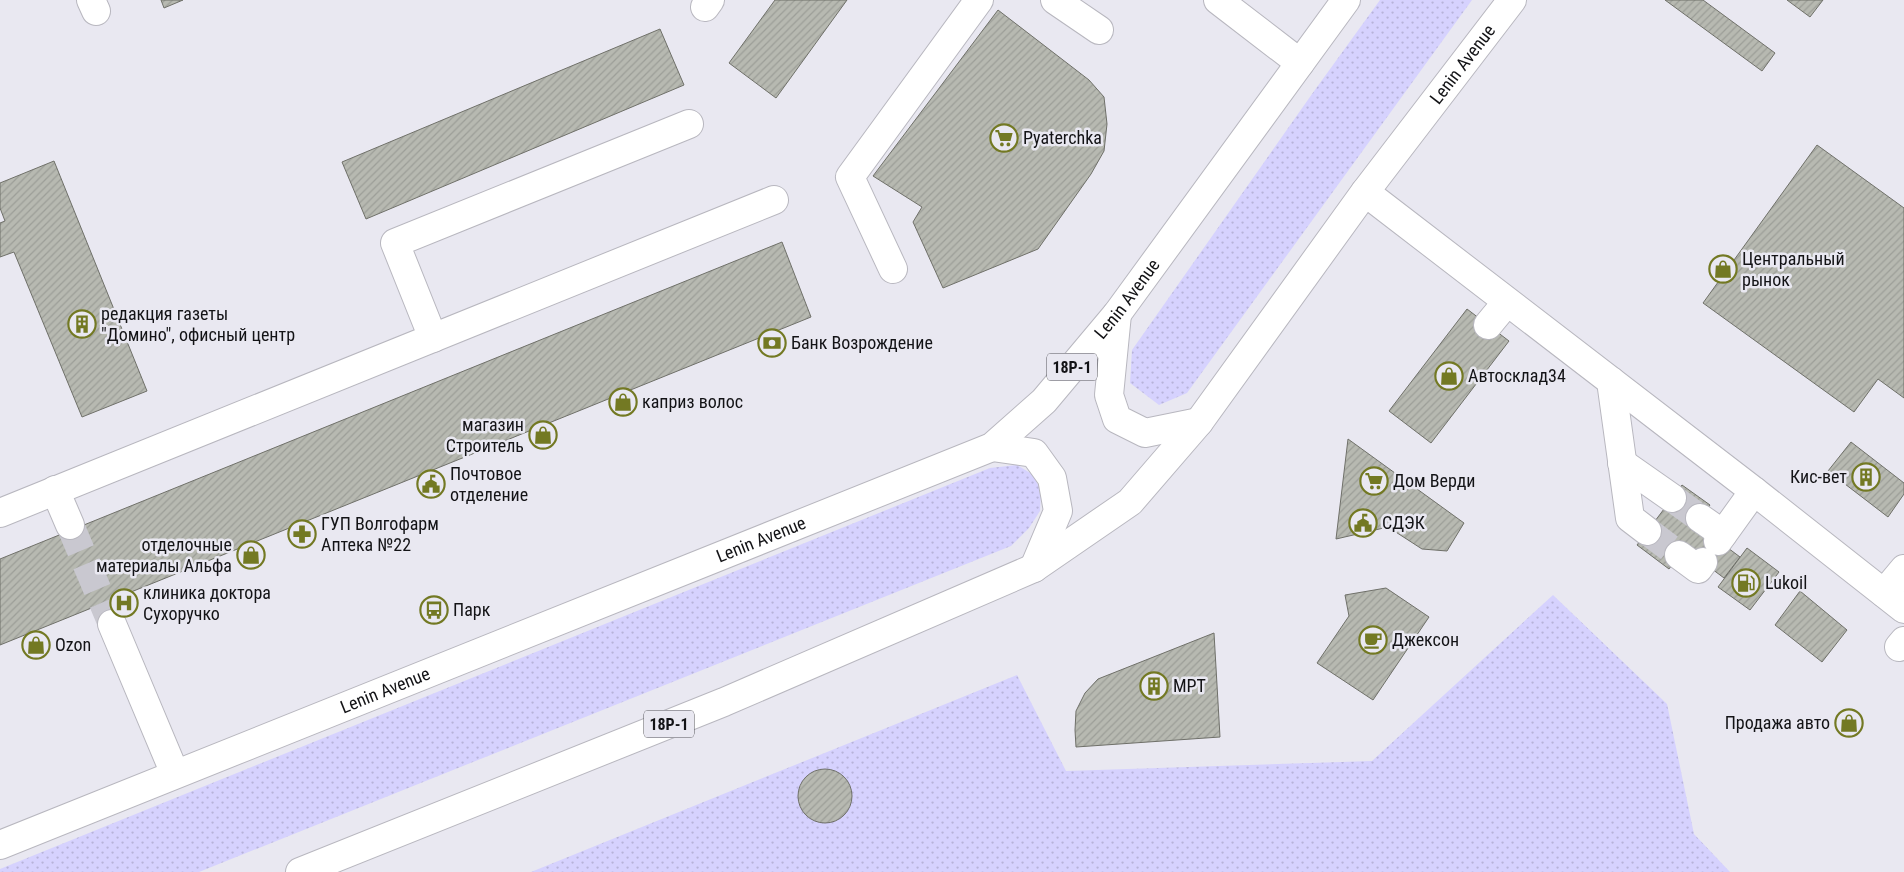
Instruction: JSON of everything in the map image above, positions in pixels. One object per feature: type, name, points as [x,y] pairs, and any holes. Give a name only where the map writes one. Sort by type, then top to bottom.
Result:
[{"type":"main road","points":[[893,269],[850,177],[979,0]]},
{"type":"main road","points":[[1055,0],[1099,30]]},
{"type":"main road","points":[[1218,0],[1300,63]]},
{"type":"main road","name":"Lenin Avenue","points":[[0,845],[992,447],[1044,401],[1117,314],[1346,0]]},
{"type":"main road","name":"Lenin Avenue","points":[[300,872],[724,702],[1034,568],[1130,502],[1199,422],[1365,192],[1512,0]]},
{"type":"main road","points":[[433,338],[395,243],[689,124]]},
{"type":"main road","points":[[1365,192],[1894,601],[1904,569]]},
{"type":"main road","points":[[0,513],[774,200]]},
{"type":"main road","points":[[1488,325],[1507,302]]},
{"type":"main road","points":[[1117,314],[1108,395],[1117,419],[1146,433],[1199,422]]},
{"type":"main road","points":[[1611,381],[1630,518],[1647,531]]},
{"type":"main road","points":[[992,447],[1034,453],[1052,478],[1058,511],[1034,568]]},
{"type":"main road","points":[[1622,463],[1672,498]]},
{"type":"main road","points":[[55,490],[70,525]]},
{"type":"main road","points":[[1700,518],[1706,548],[1754,491]]},
{"type":"main road","points":[[112,624],[176,774]]},
{"type":"shaded area","points":[[1380,0],[1472,0],[1187,393],[1159,405],[1130,383],[1132,350]]},
{"type":"shaded area","points":[[1017,465],[1032,474],[1041,490],[1040,511],[1029,528],[1011,546],[199,872],[0,872],[0,869],[990,468]]},
{"type":"shaded area","points":[[1553,595],[1667,704],[1694,834],[1730,872],[531,872],[1017,675],[1066,771],[1372,761]]},
{"type":"building","points":[[161,0],[183,0],[164,8]]},
{"type":"building","points":[[775,0],[847,0],[776,98],[729,63]]},
{"type":"building","points":[[1665,0],[1703,0],[1775,53],[1762,71]]},
{"type":"building","points":[[1787,0],[1823,0],[1810,17]]},
{"type":"building","name":"Pyaterchka","points":[[998,10],[1089,80],[1104,97],[1107,124],[1104,151],[1091,174],[1038,249],[943,288],[913,222],[922,207],[873,176]]},
{"type":"building","points":[[660,29],[684,85],[366,219],[342,162]]},
{"type":"building","points":[[1817,145],[1904,208],[1904,398],[1878,379],[1854,412],[1703,303]]},
{"type":"building","name":"редакция газеты \"Домино\", офисный центр","points":[[54,161],[147,391],[82,417],[14,252],[0,257],[0,223],[5,221],[0,208],[0,183]]},
{"type":"building","points":[[782,242],[811,317],[0,645],[0,559]]},
{"type":"building","name":"Автосклад34","points":[[1467,309],[1509,341],[1431,443],[1389,411]]},
{"type":"building","name":"Дом Верди","points":[[1348,439],[1464,523],[1447,551],[1422,549],[1388,527],[1336,539]]},
{"type":"building","name":"Кис-вет","points":[[1851,442],[1904,483],[1904,494],[1888,517],[1828,471]]},
{"type":"building","points":[[1682,485],[1710,505],[1696,524],[1740,557],[1724,578],[1684,548],[1669,569],[1637,545]]},
{"type":"building","name":"Lukoil","points":[[1747,548],[1779,572],[1750,610],[1718,587]]},
{"type":"building","name":"Джексон","points":[[1386,588],[1429,617],[1373,700],[1317,663],[1349,616],[1345,595]]},
{"type":"building","points":[[1800,591],[1847,630],[1822,662],[1775,625]]},
{"type":"building","name":"МРТ","points":[[1214,633],[1220,737],[1076,747],[1076,711],[1085,693],[1098,679]]},
{"type":"building","points":[[820,769],[830,769],[840,773],[848,781],[852,796],[848,811],[840,819],[830,823],[820,823],[810,819],[802,811],[798,801],[798,791],[802,781],[810,773]]},
{"type":"tunnel","points":[[1672,498],[1700,518]]},
{"type":"tunnel","points":[[70,525],[112,624]]},
{"type":"tunnel","points":[[1647,531],[1679,555]]},
{"type":"place","name":"Pyaterchka","points":[[1004,138]]},
{"type":"place","name":"Центральный рынок","points":[[1723,269]]},
{"type":"place","name":"редакция газеты \"Домино\", офисный центр","points":[[82,324]]},
{"type":"place","name":"Банк Возрождение","points":[[772,343]]},
{"type":"place","name":"Автосклад34","points":[[1449,376]]},
{"type":"place","name":"каприз волос","points":[[623,402]]},
{"type":"place","name":"магазин Строитель","points":[[543,435]]},
{"type":"place","name":"Кис-вет","points":[[1866,477]]},
{"type":"place","name":"Дом Верди","points":[[1374,481]]},
{"type":"place","name":"Почтовое отделение","points":[[431,484]]},
{"type":"place","name":"СДЭК","points":[[1363,523]]},
{"type":"place","name":"ГУП Волгофарм Аптека №22","points":[[302,534]]},
{"type":"place","name":"отделочные материалы Альфа","points":[[251,555]]},
{"type":"place","name":"Lukoil","points":[[1746,583]]},
{"type":"place","name":"клиника доктора Сухоручко","points":[[124,603]]},
{"type":"place","name":"Парк","points":[[434,610]]},
{"type":"place","name":"Джексон","points":[[1373,640]]},
{"type":"place","name":"Ozon","points":[[36,645]]},
{"type":"place","name":"МРТ","points":[[1154,686]]},
{"type":"place","name":"Продажа авто","points":[[1849,723]]}]
